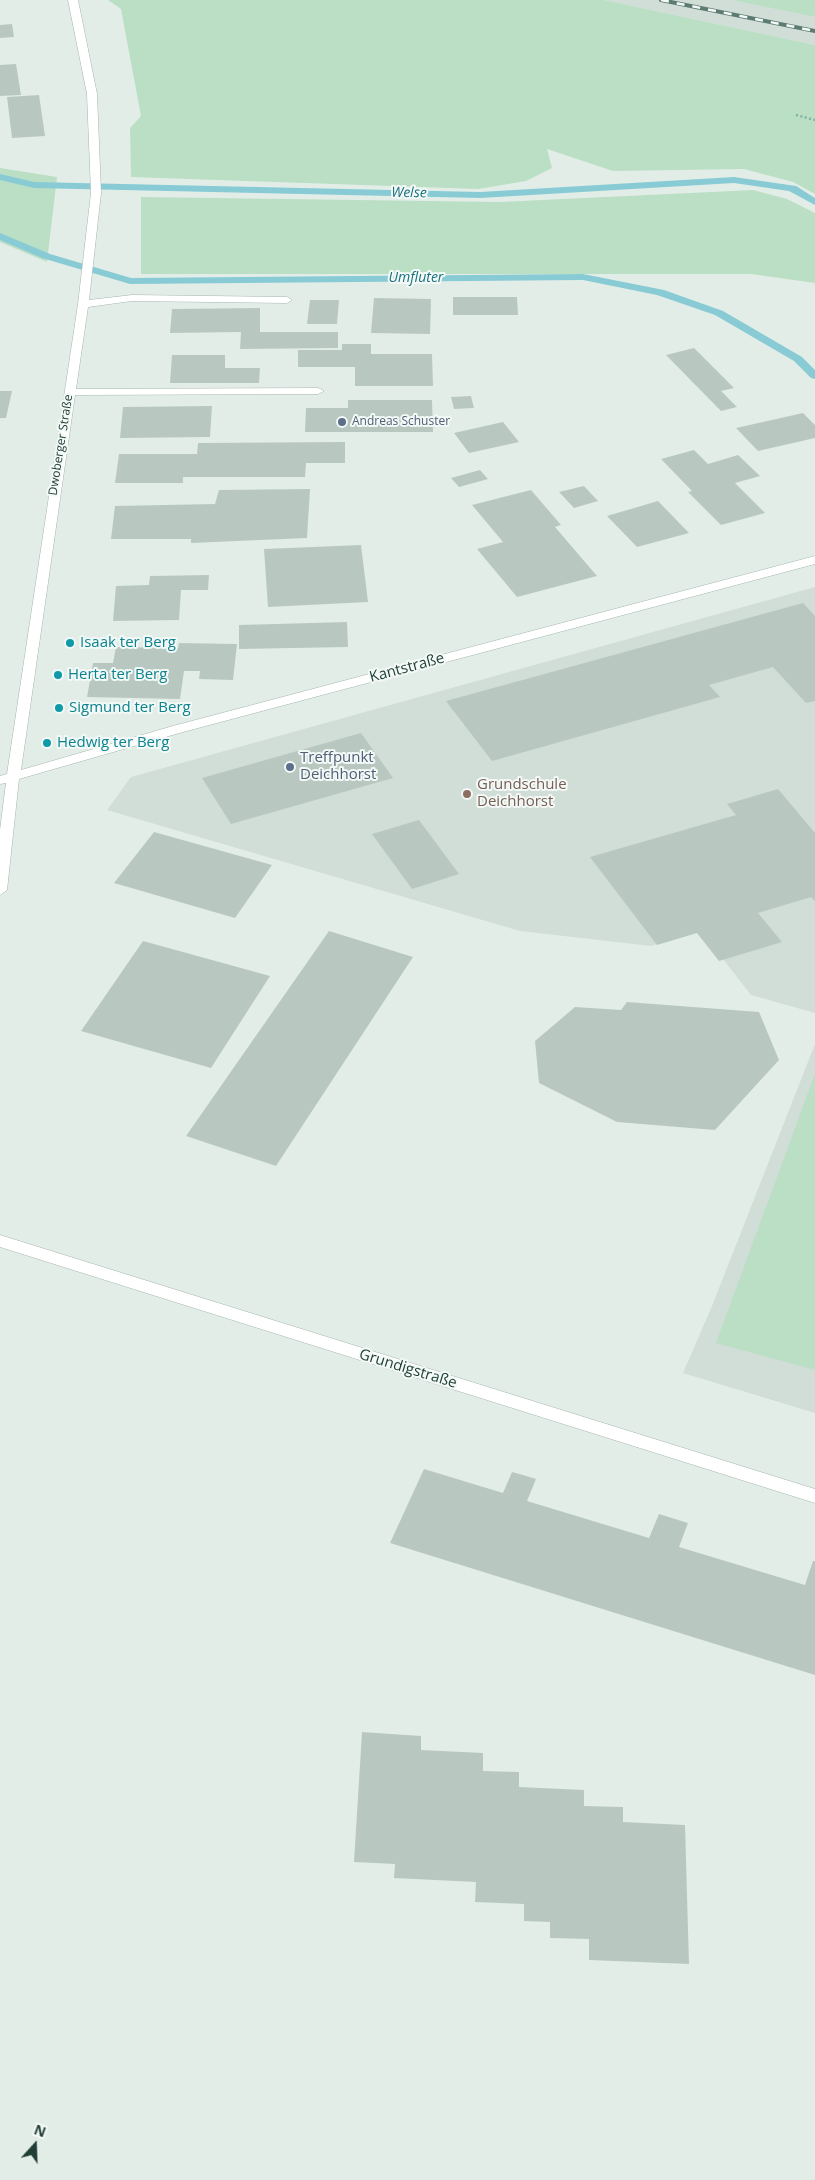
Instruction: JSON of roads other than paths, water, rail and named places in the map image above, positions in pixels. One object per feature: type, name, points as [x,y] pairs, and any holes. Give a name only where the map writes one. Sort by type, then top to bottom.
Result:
[{"type":"street","name":"Dwoberger Straße","points":[[0,890],[6,778],[83,304],[96,193],[92,94],[73,0]]},
{"type":"street","points":[[83,304],[132,298],[287,300]]},
{"type":"street","points":[[69,392],[318,391]]},
{"type":"street","name":"Kantstraße","points":[[6,778],[178,729],[815,560]]},
{"type":"street","name":"Grundigstraße","points":[[0,1242],[815,1496]]},
{"type":"waterway","name":"Welse","points":[[0,177],[34,185],[480,195],[658,186],[734,180],[792,188],[815,202]]},
{"type":"waterway","name":"Umfluter","points":[[0,236],[46,256],[130,281],[583,277],[660,292],[719,313],[798,359],[815,376]]},
{"type":"railway","points":[[661,0],[815,31]]},
{"type":"place","name":"Andreas Schuster","points":[[342,422]]},
{"type":"place","name":"Isaak ter Berg","points":[[70,643]]},
{"type":"place","name":"Herta ter Berg","points":[[58,675]]},
{"type":"place","name":"Sigmund ter Berg","points":[[59,708]]},
{"type":"place","name":"Hedwig ter Berg","points":[[47,743]]},
{"type":"place","name":"Treffpunkt Deichhorst","points":[[290,767]]},
{"type":"place","name":"Grundschule Deichhorst","points":[[467,794]]}]
